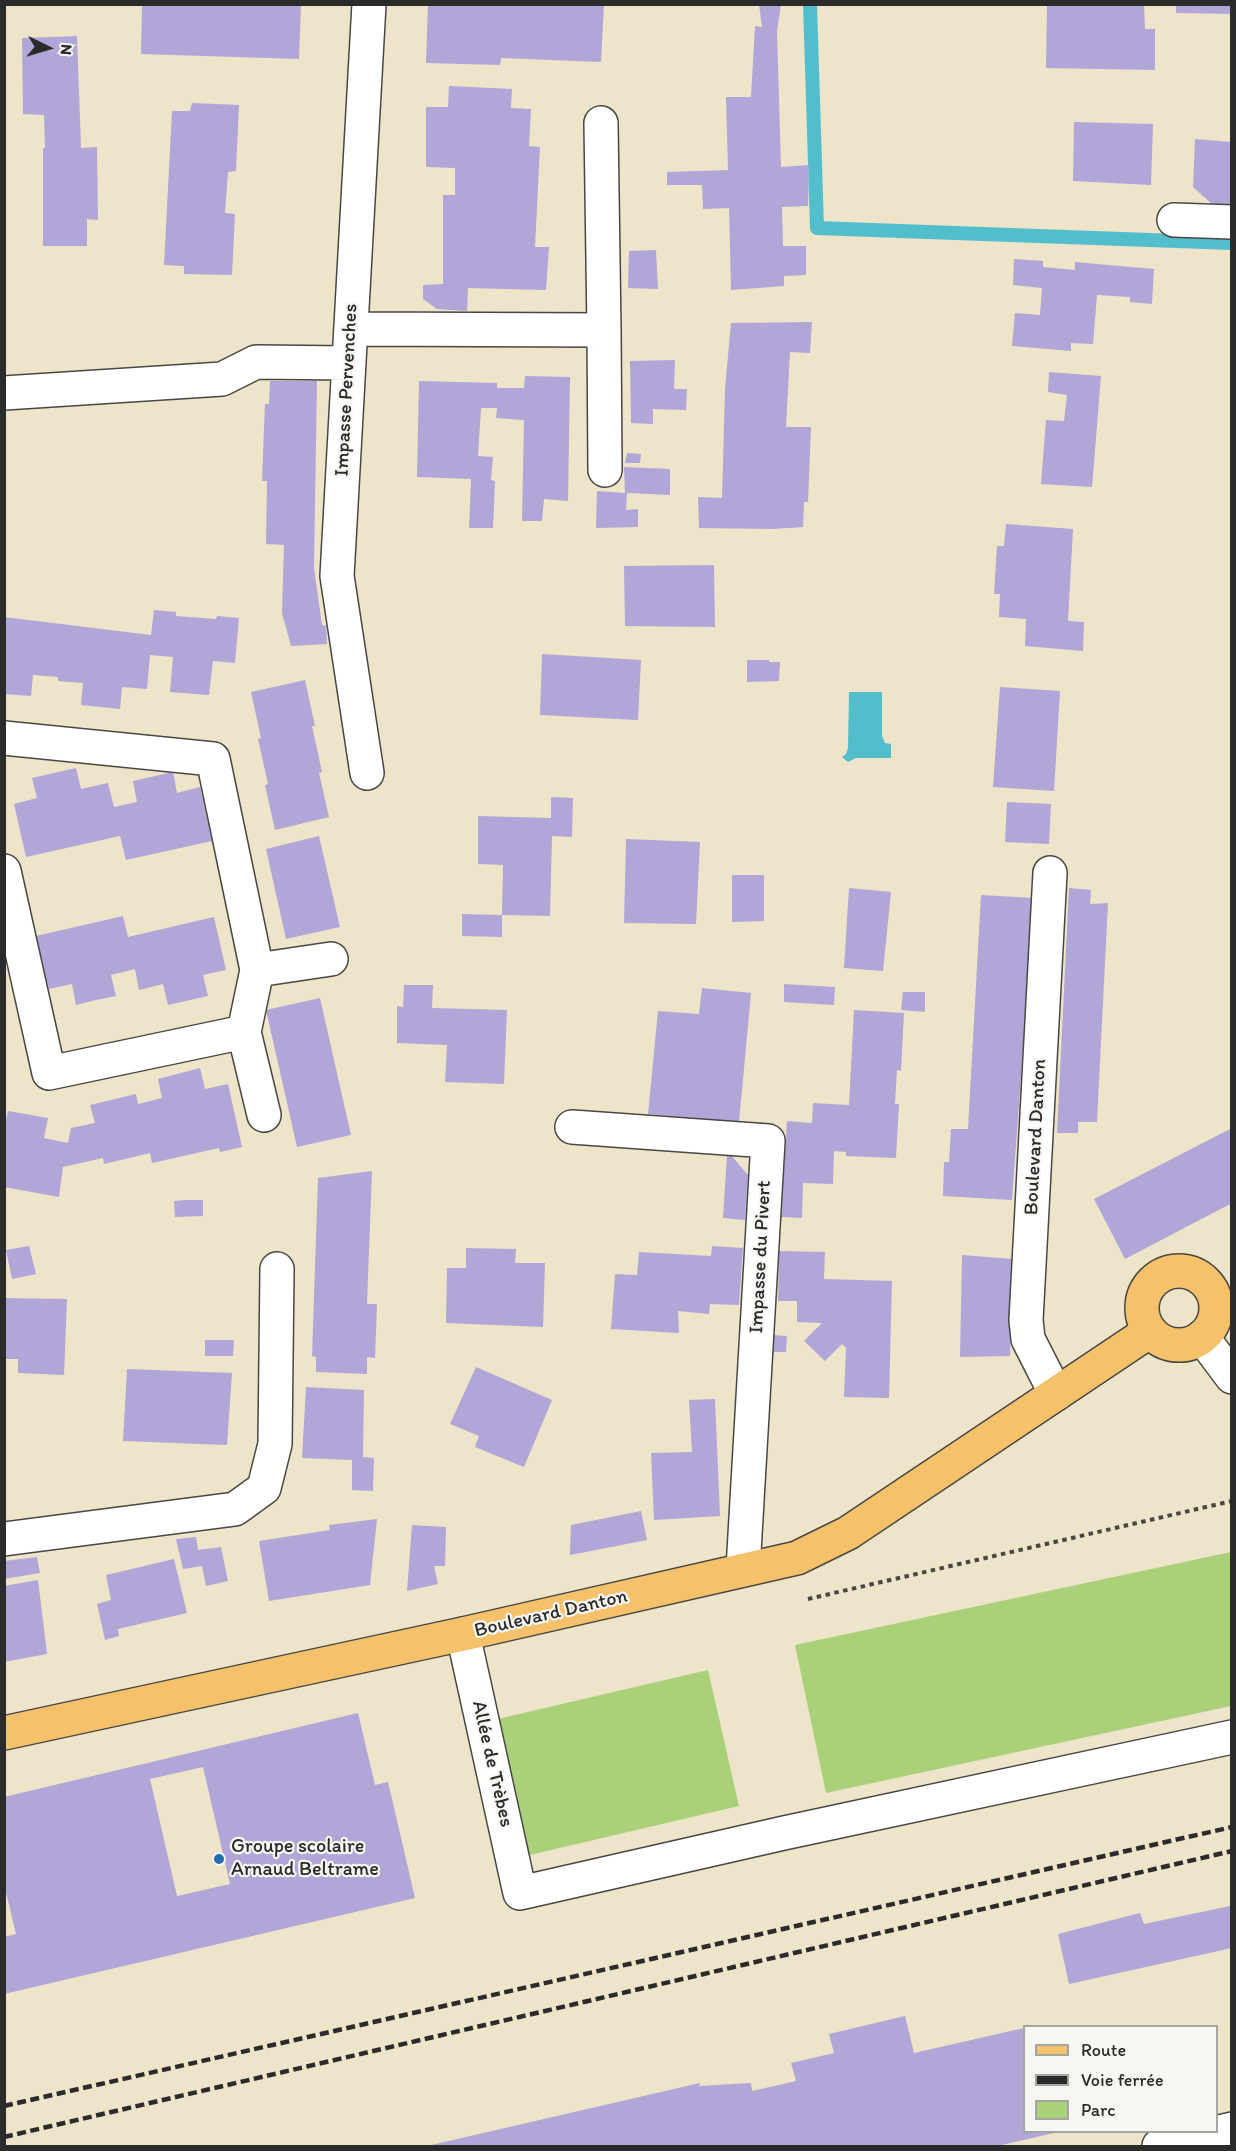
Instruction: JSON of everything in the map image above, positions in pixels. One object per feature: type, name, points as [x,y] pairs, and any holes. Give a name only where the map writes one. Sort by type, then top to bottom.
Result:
[{"type":"main road","points":[[1178,1272],[1190,1273],[1200,1278],[1220,1277],[1214,1296],[1215,1318],[1202,1337],[1181,1345],[1169,1344],[1150,1331],[1144,1321],[1142,1309],[1149,1287],[1157,1279],[1167,1273],[1178,1272]]},
{"type":"main road","name":"Boulevard Danton","points":[[4,1733],[464,1634],[797,1558],[848,1533],[1150,1331]]},
{"type":"street","name":"Impasse Pervenches","points":[[367,773],[337,576],[369,4]]},
{"type":"street","points":[[601,123],[605,470]]},
{"type":"street","points":[[1174,220],[1232,222]]},
{"type":"street","points":[[351,329],[604,330]]},
{"type":"street","points":[[4,393],[222,379],[256,362],[349,363]]},
{"type":"street","points":[[4,738],[213,759],[257,970],[244,1032],[264,1115]]},
{"type":"street","points":[[4,871],[50,1073],[244,1032]]},
{"type":"street","name":"Boulevard Danton","points":[[1050,873],[1026,1320],[1028,1339],[1056,1394]]},
{"type":"street","points":[[257,970],[331,959]]},
{"type":"street","name":"Impasse du Pivert","points":[[572,1127],[768,1141],[743,1569]]},
{"type":"street","points":[[4,1539],[235,1509],[264,1488],[275,1444],[278,1269]]},
{"type":"street","points":[[1202,1337],[1232,1377]]},
{"type":"street","name":"Allée de Trèbes","points":[[464,1634],[520,1893],[1232,1737]]},
{"type":"street","points":[[1159,2146],[1215,2133]]},
{"type":"green space","points":[[1231,1552],[1231,1706],[826,1793],[795,1645]]},
{"type":"green space","points":[[708,1670],[739,1806],[521,1857],[489,1721]]},
{"type":"water","points":[[849,692],[882,692],[882,736],[885,743],[891,744],[891,758],[856,758],[848,762],[842,757],[848,748]]},
{"type":"building","points":[[142,4],[301,4],[299,59],[141,54]]},
{"type":"building","points":[[428,4],[604,4],[601,62],[501,58],[500,65],[426,63]]},
{"type":"building","points":[[759,4],[781,4],[777,31],[781,167],[809,165],[808,206],[782,207],[783,246],[806,246],[806,275],[784,276],[784,286],[731,290],[729,208],[703,209],[702,185],[667,185],[667,172],[728,170],[726,97],[751,97],[755,26],[762,27]]},
{"type":"building","points":[[1047,4],[1144,4],[1145,29],[1155,29],[1155,70],[1046,68]]},
{"type":"building","points":[[1176,4],[1232,4],[1232,14],[1176,13]]},
{"type":"building","points":[[77,36],[81,148],[97,147],[98,220],[87,219],[87,246],[43,246],[44,115],[23,114],[22,38]]},
{"type":"building","points":[[449,86],[512,89],[511,108],[531,109],[529,146],[540,147],[535,247],[549,247],[546,290],[468,288],[467,311],[437,309],[423,299],[423,285],[443,284],[443,195],[455,195],[455,168],[426,167],[426,107],[448,107]]},
{"type":"building","points":[[192,103],[239,105],[236,171],[228,172],[225,213],[235,214],[232,275],[184,274],[184,266],[164,265],[172,111],[190,111]]},
{"type":"building","points":[[1074,122],[1153,124],[1151,185],[1073,181]]},
{"type":"building","points":[[1195,139],[1232,142],[1232,206],[1214,206],[1193,187]]},
{"type":"building","points":[[656,250],[658,289],[628,288],[629,251]]},
{"type":"building","points":[[1014,259],[1043,261],[1043,267],[1075,270],[1075,262],[1154,269],[1152,304],[1130,302],[1130,297],[1097,295],[1093,344],[1071,343],[1071,351],[1012,346],[1015,313],[1040,315],[1042,288],[1013,285]]},
{"type":"building","points":[[812,322],[810,353],[790,352],[786,427],[811,427],[808,502],[804,502],[803,527],[699,528],[698,497],[722,498],[725,389],[731,323]]},
{"type":"building","points":[[675,360],[674,389],[687,389],[686,410],[653,409],[653,424],[631,423],[630,361]]},
{"type":"building","points":[[1049,372],[1101,376],[1092,487],[1041,484],[1046,420],[1064,421],[1067,395],[1048,392]]},
{"type":"building","points":[[525,376],[570,377],[568,501],[544,499],[542,521],[522,521],[524,420],[496,418],[497,408],[481,408],[478,456],[493,457],[491,480],[495,481],[493,528],[469,528],[471,479],[417,477],[419,381],[497,383],[497,388],[524,388]]},
{"type":"building","points":[[270,381],[317,381],[314,568],[322,625],[326,626],[327,644],[291,646],[282,613],[284,545],[266,544],[267,481],[262,481],[265,404],[269,404]]},
{"type":"building","points":[[627,453],[641,454],[640,463],[625,463]]},
{"type":"building","points":[[624,467],[670,469],[670,495],[627,493],[626,510],[638,509],[638,527],[596,528],[597,491],[625,493]]},
{"type":"building","points":[[1006,524],[1073,529],[1068,621],[1084,622],[1083,651],[1025,646],[1026,619],[999,617],[1000,594],[994,594],[997,546],[1004,546]]},
{"type":"building","points":[[714,565],[715,627],[625,626],[624,566]]},
{"type":"building","points":[[154,610],[176,612],[176,616],[239,618],[235,663],[213,661],[209,695],[170,692],[173,657],[150,655],[147,689],[122,687],[120,709],[81,705],[83,683],[58,681],[58,677],[33,675],[31,696],[4,694],[4,617],[151,635]]},
{"type":"building","points":[[542,654],[641,660],[638,720],[540,715]]},
{"type":"building","points":[[747,660],[780,662],[779,681],[747,682]]},
{"type":"building","points":[[305,680],[322,772],[319,773],[329,817],[275,830],[265,785],[268,784],[251,692]]},
{"type":"building","points":[[1000,687],[1060,691],[1054,791],[993,787]]},
{"type":"building","points":[[76,768],[81,789],[108,783],[114,807],[137,802],[133,781],[173,772],[177,793],[200,787],[212,841],[126,860],[120,836],[26,857],[14,804],[37,798],[32,778]]},
{"type":"building","points":[[551,797],[573,798],[572,837],[552,836],[550,916],[502,915],[503,865],[478,864],[478,816],[551,818]]},
{"type":"building","points":[[1007,802],[1051,804],[1049,844],[1005,842]]},
{"type":"building","points":[[319,836],[340,927],[286,939],[266,849]]},
{"type":"building","points":[[626,839],[700,842],[696,924],[624,923]]},
{"type":"building","points":[[732,875],[764,875],[764,921],[732,922]]},
{"type":"building","points":[[849,888],[891,892],[883,971],[844,968]]},
{"type":"building","points":[[1069,888],[1091,890],[1090,904],[1108,903],[1097,1122],[1078,1122],[1078,1133],[1057,1133]]},
{"type":"building","points":[[981,895],[1034,898],[1012,1200],[943,1196],[944,1162],[949,1162],[951,1129],[968,1129]]},
{"type":"building","points":[[462,914],[502,915],[502,937],[462,936]]},
{"type":"building","points":[[123,916],[128,937],[214,917],[226,970],[203,975],[208,996],[168,1005],[163,984],[139,990],[135,969],[111,975],[116,996],[76,1005],[72,984],[49,989],[36,936]]},
{"type":"building","points":[[784,984],[835,987],[834,1005],[784,1002]]},
{"type":"building","points":[[404,985],[433,985],[432,1008],[507,1010],[504,1084],[445,1082],[447,1045],[397,1043],[397,1006],[403,1007]]},
{"type":"building","points":[[702,988],[751,993],[739,1122],[648,1114],[658,1011],[699,1014]]},
{"type":"building","points":[[903,992],[925,992],[925,1012],[901,1010]]},
{"type":"building","points":[[320,998],[351,1135],[297,1147],[266,1010]]},
{"type":"building","points":[[854,1010],[904,1013],[901,1071],[897,1070],[895,1104],[899,1104],[896,1158],[846,1156],[846,1152],[834,1151],[833,1184],[803,1183],[802,1218],[781,1217],[787,1121],[812,1123],[813,1103],[849,1105]]},
{"type":"building","points":[[200,1068],[205,1089],[228,1084],[242,1147],[220,1152],[219,1148],[152,1163],[150,1153],[104,1164],[103,1158],[63,1167],[59,1197],[4,1187],[4,1128],[8,1111],[48,1118],[44,1138],[68,1143],[71,1128],[95,1123],[90,1105],[136,1094],[138,1104],[162,1098],[158,1079]]},
{"type":"building","points":[[1232,1128],[1232,1203],[1125,1259],[1094,1199]]},
{"type":"building","points":[[727,1155],[731,1155],[748,1175],[745,1220],[723,1218]]},
{"type":"building","points":[[372,1171],[367,1304],[377,1304],[375,1358],[367,1357],[367,1374],[316,1372],[316,1357],[312,1356],[318,1178]]},
{"type":"building","points":[[203,1200],[203,1216],[175,1217],[174,1201]]},
{"type":"building","points":[[29,1246],[36,1274],[12,1279],[6,1250]]},
{"type":"building","points":[[712,1246],[743,1248],[739,1305],[710,1304],[709,1314],[678,1311],[679,1333],[611,1329],[615,1274],[637,1275],[639,1252],[711,1256]]},
{"type":"building","points":[[466,1248],[516,1249],[515,1263],[545,1263],[543,1327],[446,1323],[447,1268],[466,1268]]},
{"type":"building","points":[[779,1251],[825,1252],[824,1279],[892,1281],[889,1398],[844,1397],[846,1348],[842,1344],[825,1361],[804,1341],[822,1323],[797,1322],[797,1301],[778,1301]]},
{"type":"building","points":[[962,1255],[1013,1259],[1010,1356],[960,1357]]},
{"type":"building","points":[[4,1298],[67,1299],[64,1375],[18,1373],[18,1359],[4,1359]]},
{"type":"building","points":[[773,1335],[787,1336],[786,1352],[772,1352]]},
{"type":"building","points":[[205,1340],[234,1340],[233,1356],[205,1356]]},
{"type":"building","points":[[476,1367],[552,1400],[524,1467],[475,1447],[479,1436],[450,1424]]},
{"type":"building","points":[[127,1369],[232,1373],[227,1445],[123,1441]]},
{"type":"building","points":[[306,1387],[364,1390],[363,1457],[374,1458],[373,1491],[352,1490],[352,1460],[302,1458]]},
{"type":"building","points":[[715,1399],[720,1516],[654,1520],[651,1453],[692,1452],[689,1400]]},
{"type":"building","points":[[641,1511],[647,1540],[570,1555],[571,1525]]},
{"type":"building","points":[[377,1519],[370,1585],[269,1601],[259,1541],[330,1530],[329,1525]]},
{"type":"building","points":[[412,1525],[446,1527],[445,1566],[434,1566],[438,1584],[407,1591]]},
{"type":"building","points":[[196,1537],[198,1550],[221,1547],[228,1581],[206,1586],[202,1566],[183,1569],[176,1539]]},
{"type":"building","points":[[37,1557],[40,1573],[4,1579],[4,1561]]},
{"type":"building","points":[[174,1559],[187,1613],[118,1629],[119,1636],[105,1640],[97,1604],[111,1600],[106,1575]]},
{"type":"building","points":[[38,1580],[47,1654],[4,1662],[4,1586]]},
{"type":"building","name":"Groupe scolaire Arnaud Beltrame","points":[[358,1713],[375,1785],[388,1782],[415,1898],[4,1994],[4,1937],[16,1934],[4,1884],[4,1797]],"holes":[[[203,1767],[230,1884],[177,1896],[150,1779]]]},
{"type":"building","points":[[1230,1906],[1232,1948],[1069,1984],[1058,1934],[1140,1913],[1144,1924]]},
{"type":"building","points":[[905,2016],[914,2053],[1023,2028],[1023,2133],[1054,2133],[998,2146],[427,2146],[700,2083],[699,2086],[751,2083],[752,2091],[796,2081],[791,2063],[834,2053],[829,2034]]},
{"type":"waterway","points":[[810,4],[817,228],[1232,243]]},
{"type":"railway","points":[[4,2106],[1232,1827]]},
{"type":"railway","points":[[4,2137],[1232,1851]]},
{"type":"place","name":"Groupe scolaire Arnaud Beltrame","points":[[219,1859]]}]
